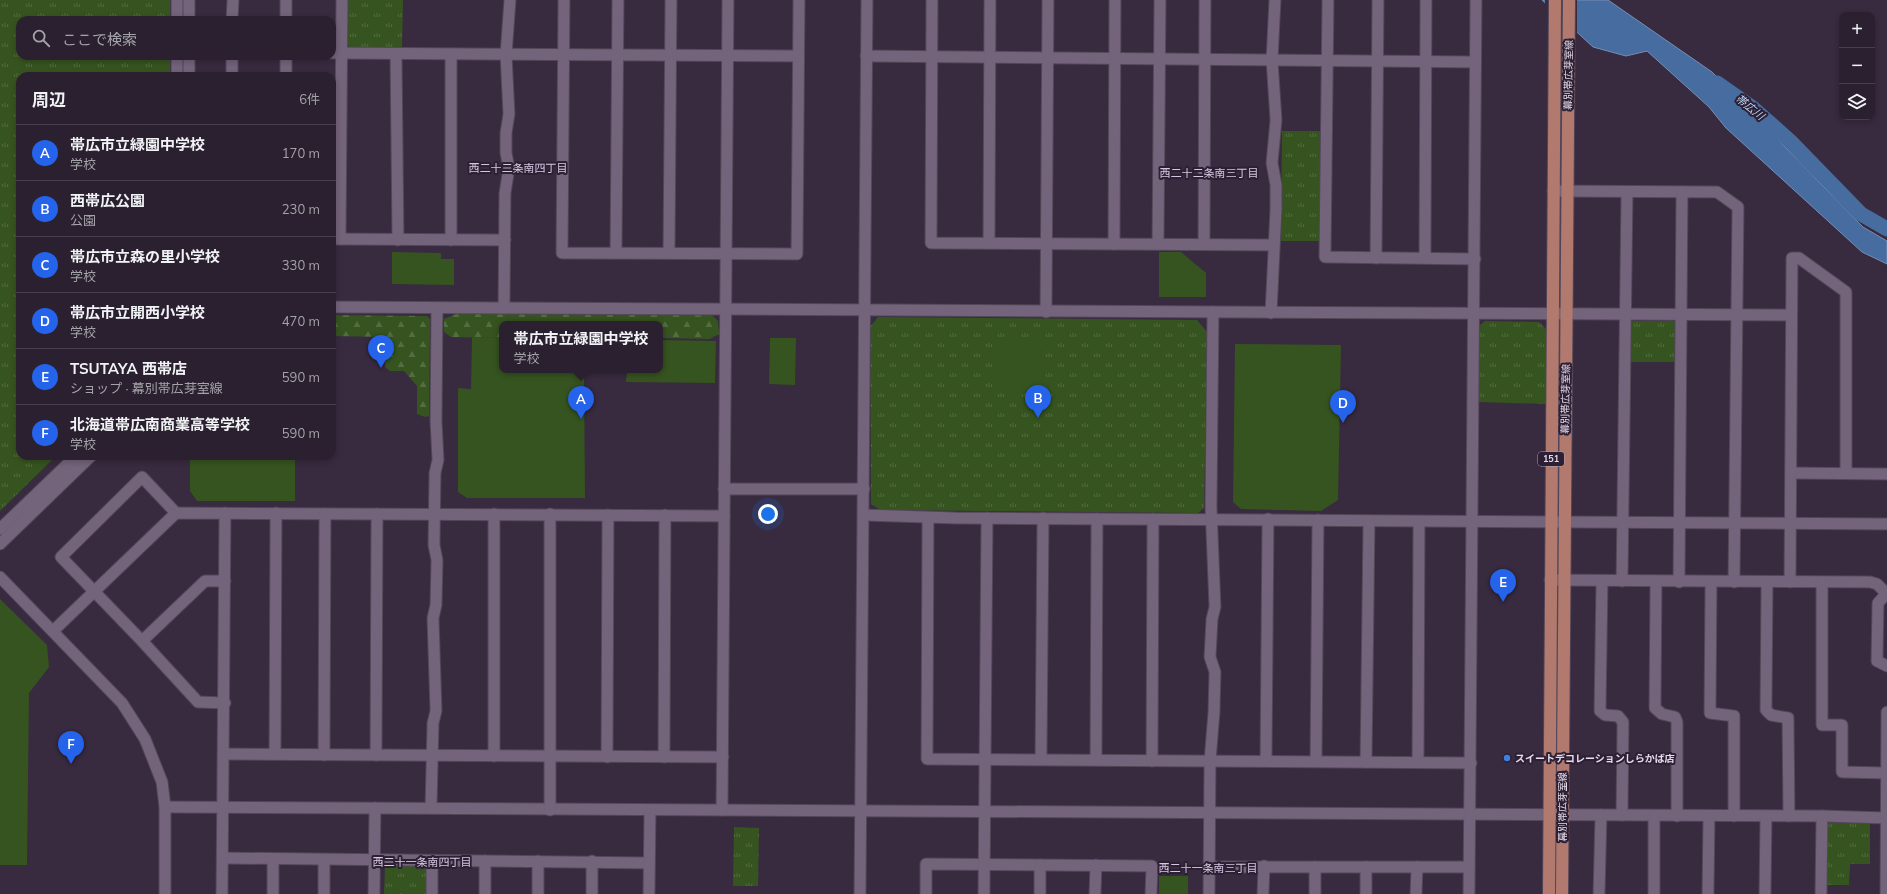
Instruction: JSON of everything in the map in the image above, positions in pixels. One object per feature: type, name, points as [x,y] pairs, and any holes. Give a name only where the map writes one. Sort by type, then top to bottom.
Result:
[{"type":"main road","name":"幕別帯広芽室線","points":[[1549,894],[1554,0]]},
{"type":"main road","name":"幕別帯広芽室線","points":[[1562,894],[1566,190],[1569,0]]},
{"type":"street","points":[[177,0],[177,16]]},
{"type":"street","points":[[189,0],[189,16]]},
{"type":"street","points":[[232,16],[233,0]]},
{"type":"street","points":[[286,0],[286,16]]},
{"type":"street","points":[[342,0],[336,53],[336,239],[505,240]]},
{"type":"street","points":[[504,308],[505,193],[509,168],[506,153],[506,132],[509,114],[506,55],[510,0]]},
{"type":"street","points":[[564,0],[562,253],[726,254],[796,254],[799,0]]},
{"type":"street","points":[[616,253],[618,0]]},
{"type":"street","points":[[669,253],[671,0]]},
{"type":"street","points":[[722,810],[728,0]]},
{"type":"street","points":[[860,894],[867,0]]},
{"type":"street","points":[[932,0],[931,243],[1204,243],[1273,245]]},
{"type":"street","points":[[989,243],[990,0]]},
{"type":"street","points":[[1046,312],[1048,0]]},
{"type":"street","points":[[1114,0],[1114,244]]},
{"type":"street","points":[[1158,244],[1160,0]]},
{"type":"street","points":[[1204,243],[1205,0]]},
{"type":"street","points":[[1271,313],[1276,191],[1272,163],[1276,104],[1272,83],[1275,0]]},
{"type":"street","points":[[1328,0],[1325,257],[1474,259]]},
{"type":"street","points":[[1376,258],[1378,0]]},
{"type":"street","points":[[1425,258],[1426,0]]},
{"type":"street","points":[[1469,894],[1476,0]]},
{"type":"street","points":[[336,53],[798,56]]},
{"type":"street","points":[[396,54],[398,240]]},
{"type":"street","points":[[451,54],[451,240]]},
{"type":"street","points":[[866,56],[1475,62]]},
{"type":"street","points":[[177,60],[177,72]]},
{"type":"street","points":[[189,60],[189,72]]},
{"type":"street","points":[[232,60],[232,72]]},
{"type":"street","points":[[286,60],[286,72]]},
{"type":"street","points":[[1553,191],[1717,192],[1738,207],[1734,582]]},
{"type":"street","points":[[1622,580],[1624,521],[1627,192]]},
{"type":"street","points":[[1679,582],[1682,192]]},
{"type":"street","points":[[1790,582],[1792,258],[1799,258],[1846,292],[1846,473]]},
{"type":"street","points":[[336,307],[1791,315]]},
{"type":"street","points":[[430,808],[433,723],[436,711],[433,618],[436,605],[437,560],[434,545],[434,513],[435,473],[438,460],[436,421],[437,308]]},
{"type":"street","points":[[1209,894],[1208,866],[1210,761],[1214,712],[1215,672],[1210,657],[1212,619],[1215,607],[1212,519],[1213,312]]},
{"type":"street","points":[[0,529],[72,460]]},
{"type":"street","points":[[0,544],[87,460]]},
{"type":"street","points":[[1790,473],[1887,474]]},
{"type":"street","points":[[225,703],[198,702],[142,641],[60,558],[142,477],[176,512],[724,516]]},
{"type":"street","points":[[724,488],[864,489]]},
{"type":"street","points":[[53,632],[176,512]]},
{"type":"street","points":[[222,894],[225,703],[225,513]]},
{"type":"street","points":[[275,754],[276,513]]},
{"type":"street","points":[[324,755],[326,514]]},
{"type":"street","points":[[376,755],[377,514]]},
{"type":"street","points":[[494,514],[494,756]]},
{"type":"street","points":[[550,514],[550,810]]},
{"type":"street","points":[[607,757],[608,515]]},
{"type":"street","points":[[664,757],[665,515]]},
{"type":"street","points":[[864,515],[928,518],[1369,520],[1419,522],[1624,521],[1887,524]]},
{"type":"street","points":[[928,518],[927,759],[1470,762]]},
{"type":"street","points":[[984,894],[987,518]]},
{"type":"street","points":[[1041,759],[1043,518]]},
{"type":"street","points":[[1096,759],[1098,519]]},
{"type":"street","points":[[1152,761],[1153,519]]},
{"type":"street","points":[[1266,761],[1268,520]]},
{"type":"street","points":[[1316,760],[1318,520]]},
{"type":"street","points":[[1366,762],[1369,520]]},
{"type":"street","points":[[1418,762],[1419,522]]},
{"type":"street","points":[[0,577],[122,703],[134,720],[154,759],[162,782],[165,807],[165,894]]},
{"type":"street","points":[[1550,580],[1622,580],[1656,582],[1870,582],[1876,584],[1887,593],[1878,603],[1877,661],[1887,666]]},
{"type":"street","points":[[142,641],[205,581],[225,581]]},
{"type":"street","points":[[1602,581],[1600,711],[1605,715],[1618,716],[1623,722],[1622,815]]},
{"type":"street","points":[[1656,582],[1655,708],[1662,714],[1675,717],[1678,722],[1677,816]]},
{"type":"street","points":[[1711,582],[1710,713],[1734,716],[1734,816]]},
{"type":"street","points":[[1767,582],[1766,710],[1771,715],[1788,718],[1789,816]]},
{"type":"street","points":[[1822,582],[1822,725],[1842,725],[1842,772],[1886,773]]},
{"type":"street","points":[[1886,894],[1887,712]]},
{"type":"street","points":[[224,754],[723,757]]},
{"type":"street","points":[[165,807],[1209,814],[1822,816],[1886,818]]},
{"type":"street","points":[[374,894],[375,808]]},
{"type":"street","points":[[649,894],[650,810]]},
{"type":"street","points":[[1599,894],[1601,815]]},
{"type":"street","points":[[1654,816],[1654,894]]},
{"type":"street","points":[[1708,894],[1709,816]]},
{"type":"street","points":[[1764,894],[1766,816]]},
{"type":"street","points":[[1821,894],[1822,816]]},
{"type":"street","points":[[223,858],[649,863]]},
{"type":"street","points":[[273,859],[273,894]]},
{"type":"street","points":[[324,860],[324,894]]},
{"type":"street","points":[[432,861],[432,894]]},
{"type":"street","points":[[485,861],[485,894]]},
{"type":"street","points":[[538,861],[538,894]]},
{"type":"street","points":[[592,862],[592,894]]},
{"type":"street","points":[[926,894],[926,864],[1152,866],[1151,894]]},
{"type":"street","points":[[1040,865],[1040,894]]},
{"type":"street","points":[[1095,894],[1096,865]]},
{"type":"street","points":[[1208,866],[1469,868]]},
{"type":"street","points":[[1263,894],[1264,866]]},
{"type":"street","points":[[1315,867],[1315,894]]},
{"type":"street","points":[[1366,867],[1366,894]]},
{"type":"street","points":[[1416,894],[1417,867]]},
{"type":"green space","points":[[0,0],[170,0],[170,16],[16,16],[16,60],[170,60],[170,72],[16,72],[16,460],[52,460],[0,511]]},
{"type":"green space","points":[[347,0],[403,0],[402,48],[353,49],[346,44]]},
{"type":"green space","points":[[1282,131],[1322,131],[1321,241],[1281,241]]},
{"type":"green space","points":[[392,252],[441,253],[441,259],[454,259],[454,285],[392,284]]},
{"type":"green space","points":[[1159,252],[1181,252],[1206,273],[1206,297],[1159,297]]},
{"type":"green space","points":[[456,314],[711,314],[718,321],[719,334],[710,339],[663,338],[663,321],[499,321],[499,338],[451,337],[444,332],[444,319]]},
{"type":"green space","points":[[336,315],[427,316],[430,319],[429,416],[425,417],[417,414],[417,386],[404,371],[390,371],[385,367],[385,337],[336,336]]},
{"type":"green space","points":[[878,317],[1197,320],[1207,332],[1204,508],[1198,513],[880,510],[871,504],[870,327]]},
{"type":"green space","points":[[1485,321],[1539,322],[1546,329],[1546,404],[1479,402],[1479,326]]},
{"type":"green space","points":[[1629,321],[1676,321],[1675,362],[1628,362]]},
{"type":"green space","points":[[472,337],[499,338],[499,373],[584,373],[585,498],[467,498],[458,492],[458,388],[471,389]]},
{"type":"green space","points":[[770,338],[796,338],[795,385],[769,384]]},
{"type":"green space","points":[[663,340],[716,341],[715,383],[626,382],[627,373],[663,373]]},
{"type":"green space","points":[[992,341],[1040,341],[1040,388],[992,388]]},
{"type":"green space","points":[[1235,344],[1341,345],[1338,500],[1321,511],[1241,509],[1233,502]]},
{"type":"green space","points":[[190,460],[295,460],[295,501],[197,501],[190,491]]},
{"type":"green space","points":[[0,599],[47,645],[49,667],[29,693],[27,865],[0,865]]},
{"type":"green space","points":[[1830,822],[1870,822],[1870,864],[1850,864],[1849,885],[1825,885],[1825,829]]},
{"type":"green space","points":[[734,827],[759,828],[758,886],[733,886]]},
{"type":"green space","points":[[385,866],[428,866],[428,894],[384,894]]},
{"type":"green space","points":[[1159,876],[1188,876],[1188,894],[1159,894]]},
{"type":"water","points":[[1542,0],[1608,0],[1712,72],[1863,227],[1887,241],[1887,264],[1862,252],[1726,128],[1709,107],[1647,51],[1626,56],[1593,47]]},
{"type":"pier","points":[[1545,0],[1577,0],[1577,35],[1545,5]]},
{"type":"waterway","name":"帯広川","points":[[1717,83],[1754,109],[1790,141],[1861,214],[1887,229]]},
{"type":"place","name":"帯広市立森の里小学校","points":[[381,368]]},
{"type":"place","name":"西帯広公園","points":[[1038,418]]},
{"type":"place","name":"帯広市立緑園中学校","points":[[581,419]]},
{"type":"place","name":"帯広市立開西小学校","points":[[1343,423]]},
{"type":"place","name":"TSUTAYA 西帯店","points":[[1503,602]]},
{"type":"place","name":"スイートデコレーションしらかば店","points":[[1507,758]]},
{"type":"place","name":"北海道帯広南商業高等学校","points":[[71,764]]},
{"type":"district","name":"西二十二条南四丁目","points":[[518,168]]},
{"type":"district","name":"西二十二条南三丁目","points":[[1209,173]]},
{"type":"district","name":"西二十一条南四丁目","points":[[422,862]]},
{"type":"district","name":"西二十一条南三丁目","points":[[1208,868]]}]
